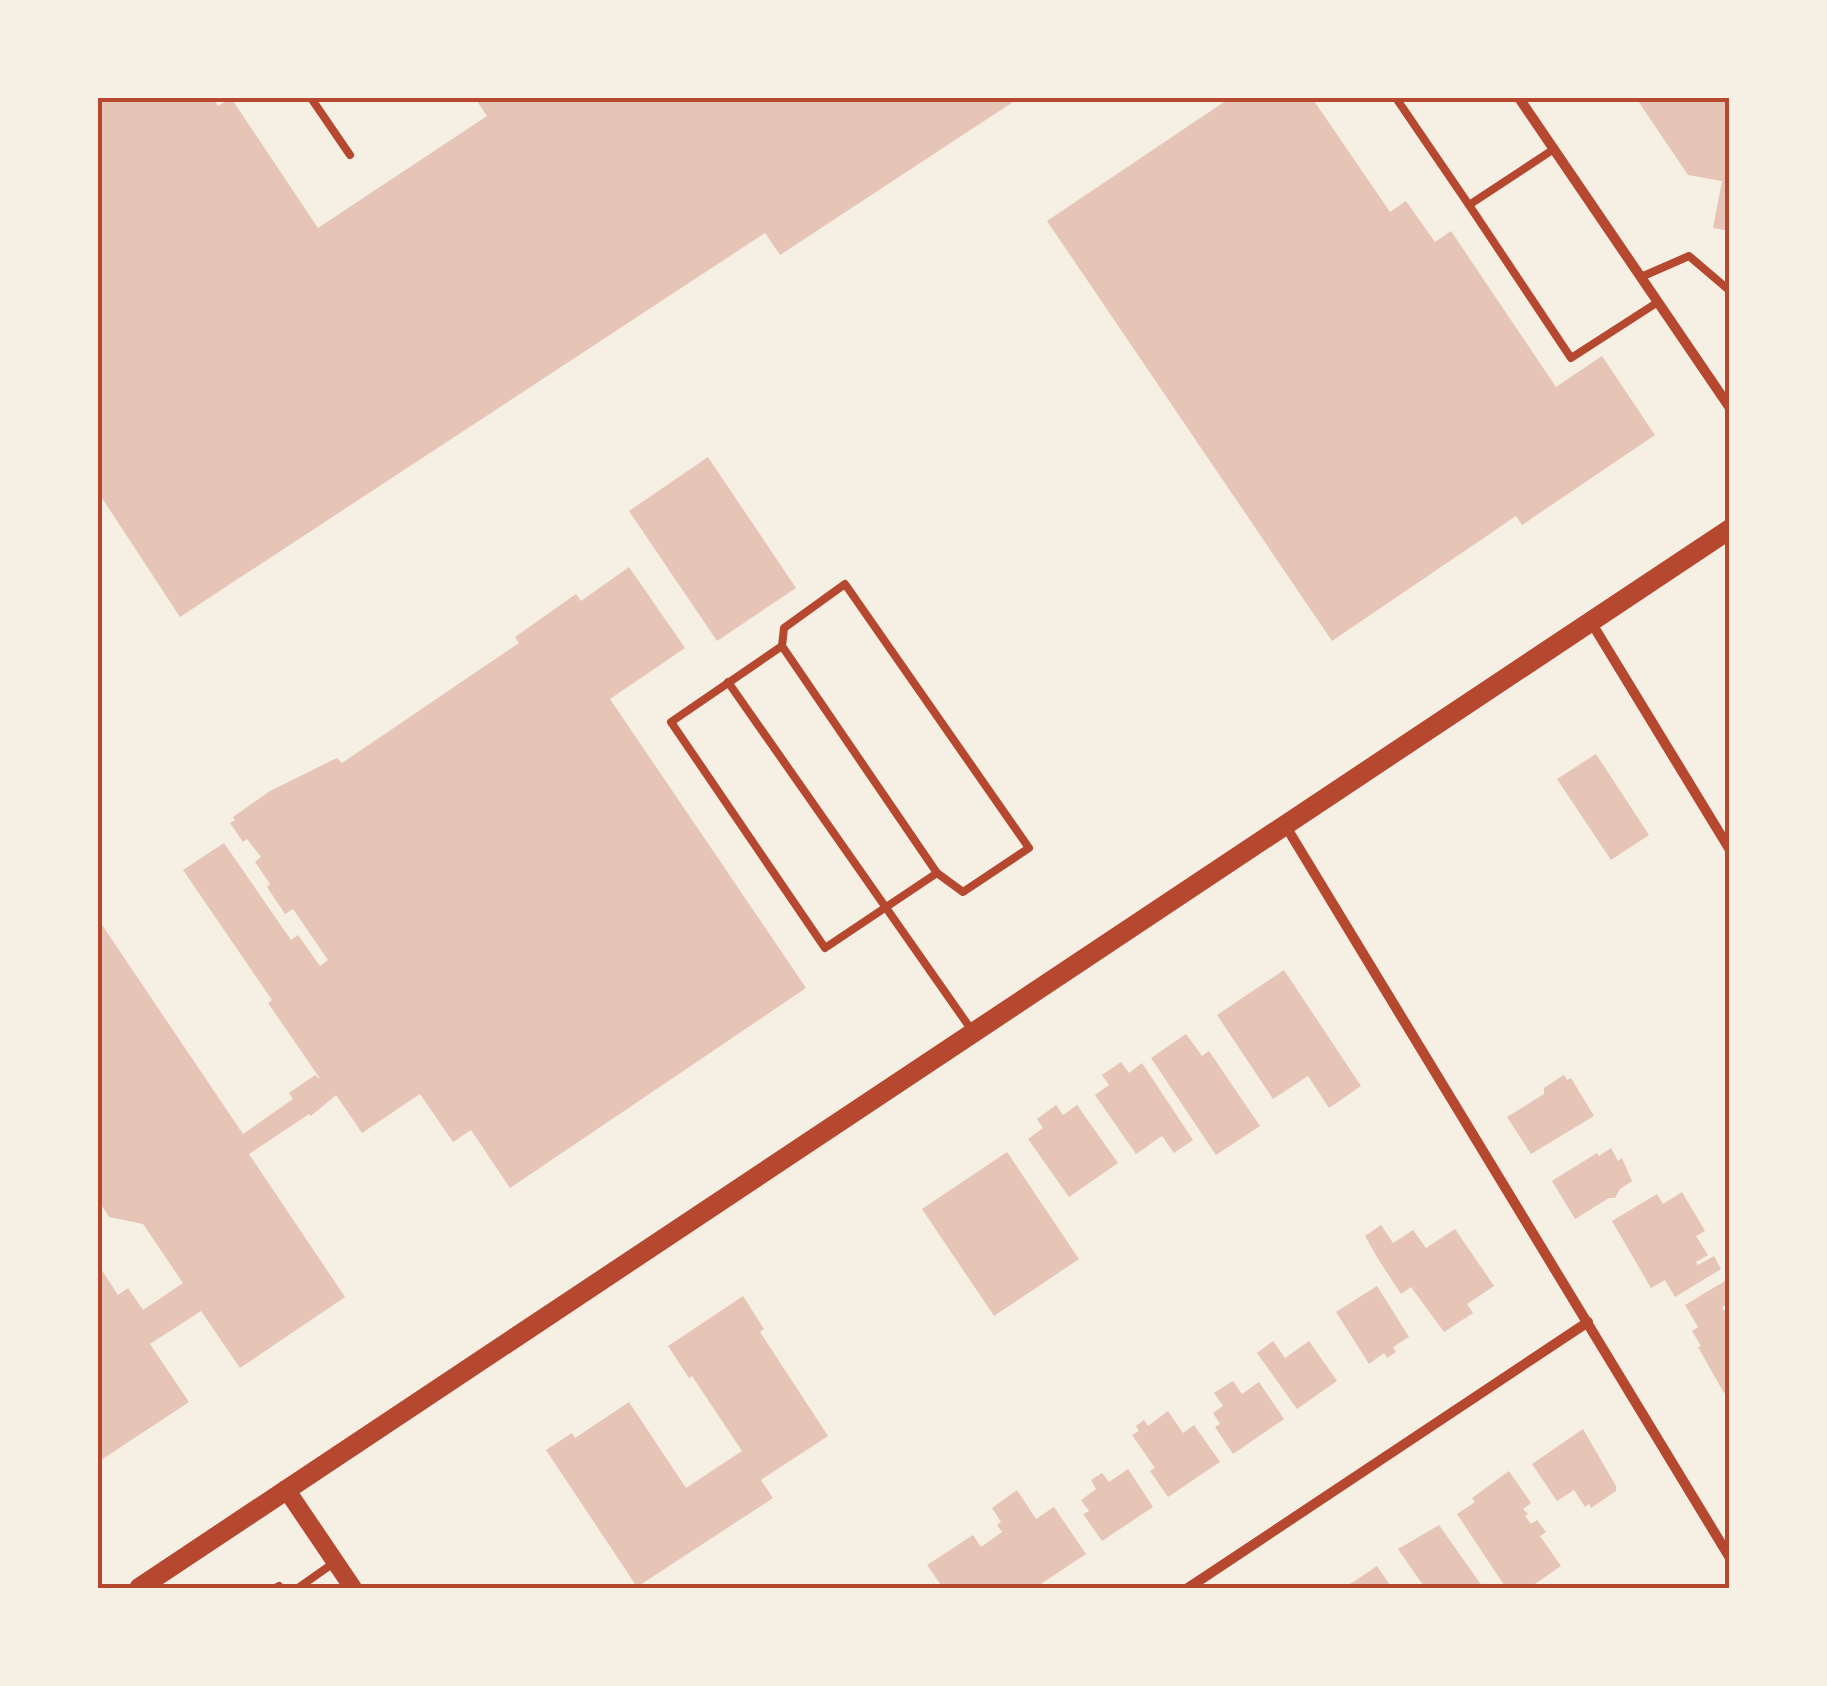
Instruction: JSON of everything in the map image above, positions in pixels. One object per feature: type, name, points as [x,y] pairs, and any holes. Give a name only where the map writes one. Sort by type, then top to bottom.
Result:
[{"type":"main road","points":[[139,1588],[1730,529]]},
{"type":"street","points":[[1520,98],[1730,408]]},
{"type":"street","points":[[1591,621],[1730,850]]},
{"type":"street","points":[[1284,824],[1730,1558]]},
{"type":"street","points":[[1188,1588],[1588,1322]]},
{"type":"street","points":[[286,1489],[353,1588]]},
{"type":"lane","points":[[311,98],[350,155]]},
{"type":"lane","points":[[1396,98],[1571,358],[1658,302]]},
{"type":"lane","points":[[1469,205],[1554,149]]},
{"type":"lane","points":[[1641,277],[1689,256],[1730,291]]},
{"type":"lane","points":[[845,584],[1029,848],[964,892],[937,873],[782,646],[784,628],[845,584]]},
{"type":"lane","points":[[782,646],[671,722],[825,948],[937,873]]},
{"type":"lane","points":[[728,682],[972,1032]]},
{"type":"lane","points":[[298,1588],[336,1562]]},
{"type":"building","points":[[98,98],[213,98],[218,106],[231,98],[318,228],[487,116],[475,98],[1019,98],[780,255],[765,233],[180,617],[98,492]]},
{"type":"building","points":[[1230,98],[1312,98],[1390,212],[1406,201],[1435,242],[1451,231],[1556,387],[1602,356],[1655,435],[1522,525],[1516,516],[1332,641],[1047,221]]},
{"type":"building","points":[[1636,98],[1730,98],[1730,231],[1713,228],[1722,181],[1688,175]]},
{"type":"building","points":[[708,457],[796,588],[717,641],[629,511]]},
{"type":"building","points":[[629,567],[685,648],[610,699],[806,988],[510,1188],[471,1130],[453,1142],[420,1094],[362,1133],[336,1095],[311,1116],[249,1154],[345,1297],[240,1368],[201,1311],[150,1344],[189,1402],[98,1462],[98,1271],[101,1269],[118,1295],[128,1288],[143,1310],[183,1283],[143,1224],[109,1217],[98,1200],[98,919],[243,1134],[293,1099],[289,1093],[315,1075],[321,1080],[183,870],[224,843],[291,940],[298,935],[320,966],[328,960],[293,909],[285,914],[267,887],[270,884],[255,862],[261,857],[247,839],[243,842],[230,823],[235,820],[233,817],[270,791],[337,758],[342,763],[519,643],[515,637],[576,594],[581,601]]},
{"type":"building","points":[[1596,754],[1649,835],[1611,860],[1557,779]]},
{"type":"building","points":[[1284,970],[1361,1086],[1329,1108],[1308,1076],[1273,1099],[1217,1015]]},
{"type":"building","points":[[1186,1034],[1202,1056],[1209,1051],[1260,1126],[1216,1155],[1151,1058]]},
{"type":"building","points":[[1121,1062],[1129,1073],[1142,1063],[1193,1140],[1174,1153],[1162,1136],[1136,1154],[1095,1095],[1109,1085],[1102,1075]]},
{"type":"building","points":[[1564,1075],[1567,1080],[1571,1078],[1594,1116],[1531,1154],[1507,1117],[1544,1094],[1544,1088]]},
{"type":"building","points":[[1056,1105],[1063,1115],[1077,1105],[1118,1163],[1069,1197],[1028,1139],[1043,1128],[1037,1119]]},
{"type":"building","points":[[1611,1148],[1618,1161],[1622,1158],[1632,1181],[1615,1198],[1575,1219],[1552,1181]]},
{"type":"building","points":[[1007,1152],[1079,1259],[994,1316],[922,1209]]},
{"type":"building","points":[[1682,1192],[1705,1231],[1696,1236],[1708,1255],[1696,1262],[1698,1265],[1714,1256],[1721,1269],[1675,1297],[1665,1280],[1651,1288],[1612,1221],[1657,1194],[1663,1204]]},
{"type":"building","points":[[1381,1225],[1393,1243],[1413,1230],[1426,1248],[1455,1229],[1494,1286],[1467,1304],[1473,1313],[1444,1332],[1411,1287],[1401,1294],[1380,1262],[1365,1236]]},
{"type":"building","points":[[1730,1278],[1730,1303],[1722,1307],[1724,1311],[1730,1307],[1730,1389],[1724,1393],[1698,1347],[1701,1346],[1692,1331],[1698,1327],[1685,1305]]},
{"type":"building","points":[[1377,1286],[1409,1337],[1393,1347],[1396,1352],[1387,1358],[1384,1353],[1369,1364],[1336,1312]]},
{"type":"building","points":[[743,1296],[764,1329],[760,1332],[828,1436],[761,1480],[773,1498],[637,1587],[546,1450],[572,1433],[575,1438],[629,1402],[686,1488],[742,1451],[668,1346]]},
{"type":"building","points":[[1273,1341],[1285,1358],[1309,1341],[1337,1381],[1297,1409],[1257,1353]]},
{"type":"building","points":[[1233,1381],[1242,1394],[1259,1382],[1284,1419],[1233,1454],[1215,1427],[1220,1424],[1213,1413],[1223,1406],[1214,1393]]},
{"type":"building","points":[[1168,1411],[1183,1433],[1194,1425],[1220,1462],[1168,1497],[1150,1471],[1155,1468],[1132,1435],[1144,1420],[1148,1426]]},
{"type":"building","points":[[1583,1429],[1616,1486],[1616,1491],[1591,1508],[1589,1504],[1585,1507],[1574,1490],[1557,1501],[1532,1464]]},
{"type":"building","points":[[1128,1469],[1153,1507],[1102,1541],[1083,1514],[1089,1511],[1081,1500],[1096,1489],[1091,1480],[1102,1473],[1109,1482]]},
{"type":"building","points":[[1509,1471],[1531,1503],[1523,1509],[1528,1514],[1525,1516],[1531,1524],[1537,1520],[1546,1532],[1540,1536],[1561,1566],[1529,1588],[1506,1588],[1457,1514]]},
{"type":"building","points":[[1017,1490],[1036,1519],[1054,1507],[1086,1554],[1035,1588],[943,1588],[927,1565],[973,1535],[981,1547],[1002,1532],[992,1508]]},
{"type":"building","points":[[1439,1525],[1482,1586],[1485,1583],[1489,1588],[1425,1588],[1398,1549]]},
{"type":"building","points":[[1377,1566],[1392,1588],[1342,1588],[1355,1581]]}]
